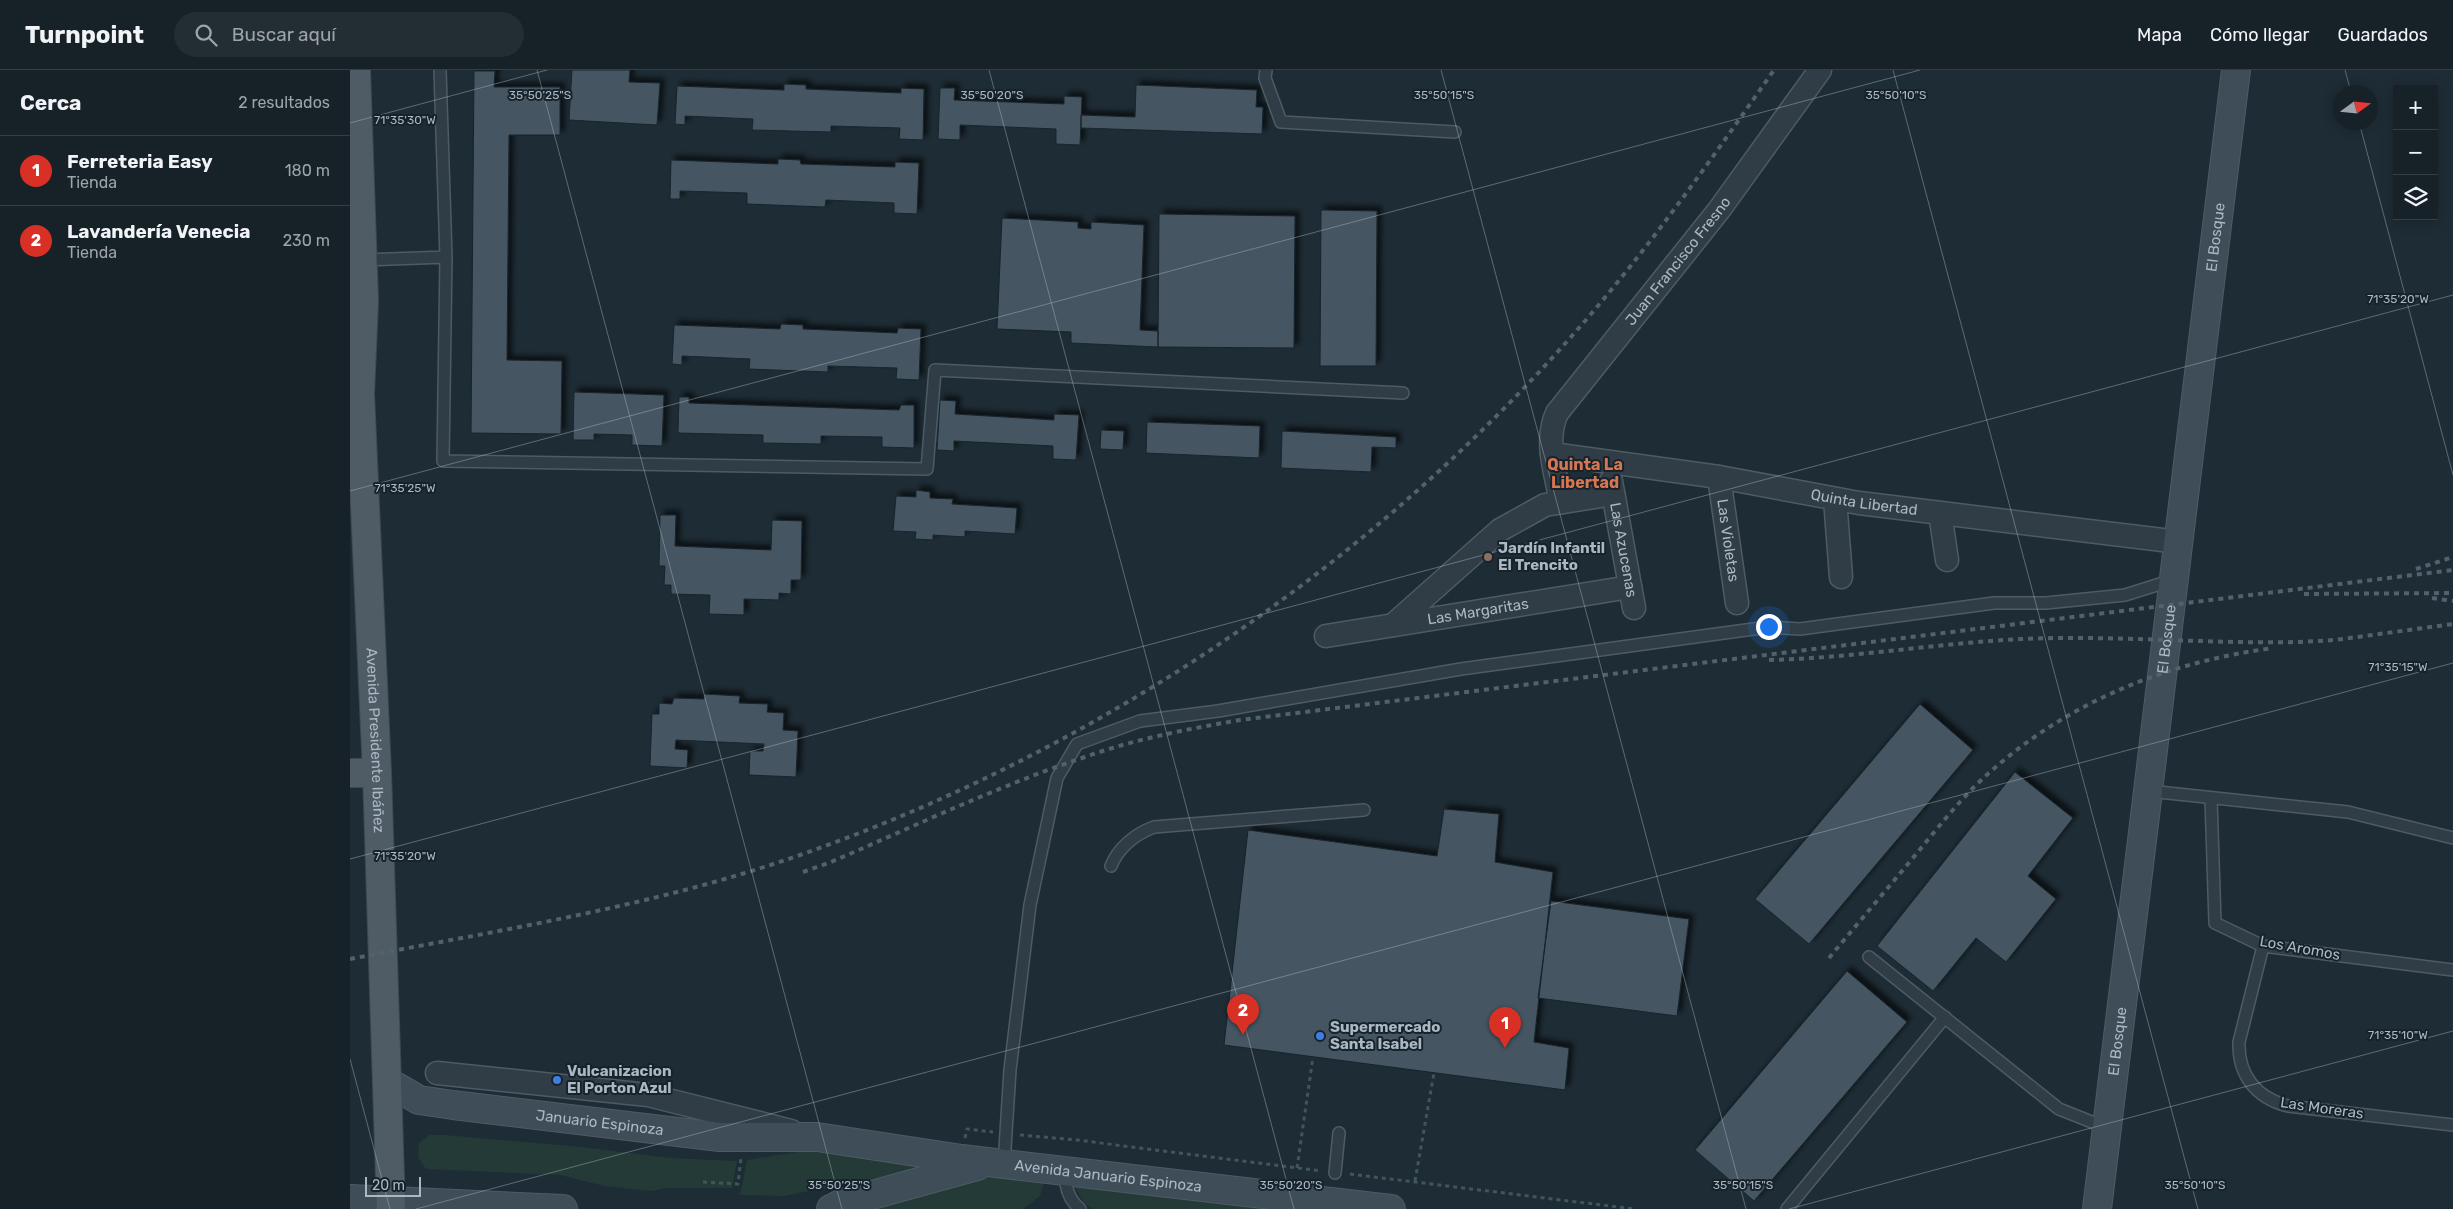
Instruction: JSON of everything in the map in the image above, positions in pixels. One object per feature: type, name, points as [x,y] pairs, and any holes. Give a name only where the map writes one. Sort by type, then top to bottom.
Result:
[{"type":"main road","name":"Avenida Presidente Ibáñez","points":[[355,393],[364,301],[356,70]]},
{"type":"main road","name":"Avenida Presidente Ibáñez","points":[[350,329],[355,393],[357,488],[377,773],[391,1205]]},
{"type":"main road","points":[[350,773],[377,773]]},
{"type":"street","name":"Juan Francisco Fresno","points":[[1562,502],[1552,454],[1551,434],[1557,413],[1714,217],[1820,70]]},
{"type":"street","name":"El Bosque","points":[[2097,1209],[2236,70]]},
{"type":"street","name":"Quinta Libertad","points":[[1552,454],[1719,477],[1835,499],[2179,542]]},
{"type":"street","name":"Las Azucenas","points":[[1608,462],[1632,597]]},
{"type":"street","name":"Las Violetas","points":[[1719,477],[1737,603]]},
{"type":"street","points":[[1393,625],[1500,530],[1545,505],[1613,494]]},
{"type":"street","points":[[1835,499],[1841,577]]},
{"type":"street","points":[[1940,513],[1947,560]]},
{"type":"street","name":"Las Margaritas","points":[[1326,636],[1393,625],[1632,597]]},
{"type":"street","name":"Januario Espinoza","points":[[437,1073],[648,1095],[817,1137],[962,1160],[997,1163]]},
{"type":"street","name":"Januario Espinoza","points":[[388,1082],[420,1100],[453,1105],[720,1136],[817,1137]]},
{"type":"street","name":"Avenida Januario Espinoza","points":[[831,1209],[843,1203],[997,1163],[1390,1209]]},
{"type":"street","points":[[350,1199],[391,1205],[563,1209]]},
{"type":"lane","points":[[440,70],[446,256],[443,461],[927,469],[935,370],[1403,393]]},
{"type":"lane","points":[[1266,70],[1265,78],[1281,122],[1455,132]]},
{"type":"lane","points":[[363,260],[446,256]]},
{"type":"lane","points":[[997,1163],[1006,1133],[1010,1070],[1030,905],[1057,778],[1077,744],[1140,721],[1218,711],[1461,670],[1768,627],[1800,629],[1994,603],[2046,603],[2125,596],[2174,579]]},
{"type":"lane","points":[[2149,791],[2348,812],[2453,838]]},
{"type":"lane","name":"Los Aromos","points":[[2211,798],[2215,923],[2263,946],[2453,970]]},
{"type":"lane","points":[[1111,866],[1118,850],[1154,827],[1364,810]]},
{"type":"lane","name":"Las Moreras","points":[[2263,946],[2239,1042],[2241,1066],[2256,1090],[2268,1099],[2288,1106],[2453,1125]]},
{"type":"lane","points":[[1869,957],[2059,1108],[2107,1128]]},
{"type":"lane","points":[[1788,1209],[1945,1018]]},
{"type":"lane","points":[[1335,1173],[1339,1133]]},
{"type":"lane","points":[[1064,1170],[1066,1188],[1070,1198],[1080,1209]]},
{"type":"path","points":[[1297,1168],[1312,1057]]},
{"type":"path","points":[[1415,1181],[1434,1073]]},
{"type":"path","points":[[962,1160],[967,1129],[1077,1140],[1634,1209]]},
{"type":"path","points":[[703,1182],[738,1184],[742,1152]]},
{"type":"green space","points":[[429,1135],[582,1147],[670,1158],[737,1161],[732,1188],[666,1188],[651,1191],[604,1186],[560,1175],[426,1169],[418,1157],[419,1143]]},
{"type":"green space","points":[[804,1151],[943,1165],[784,1196],[740,1195],[747,1160]]},
{"type":"green space","points":[[1009,1175],[1045,1179],[1040,1196],[1023,1209],[836,1209],[950,1182]]},
{"type":"green space","points":[[1073,1183],[1303,1209],[1093,1209],[1084,1203]]},
{"type":"building","points":[[572,70],[630,70],[629,82],[660,83],[657,125],[569,120]]},
{"type":"building","points":[[474,71],[495,71],[494,87],[560,87],[560,135],[509,135],[507,360],[562,361],[561,434],[471,433]]},
{"type":"building","points":[[784,84],[806,85],[806,89],[901,93],[901,88],[924,89],[923,140],[899,139],[900,128],[831,126],[831,132],[752,130],[753,119],[685,116],[685,125],[675,124],[677,86],[784,90]]},
{"type":"building","points":[[1136,85],[1257,90],[1256,107],[1263,107],[1262,134],[1081,128],[1081,115],[1135,117]]},
{"type":"building","points":[[940,88],[955,88],[954,100],[1064,104],[1064,96],[1082,97],[1080,145],[1056,144],[1056,129],[960,125],[960,140],[938,139]]},
{"type":"building","points":[[778,159],[800,160],[801,164],[895,167],[895,162],[919,163],[917,214],[894,213],[894,203],[826,200],[825,207],[747,204],[747,193],[680,191],[680,199],[670,199],[671,160],[778,164]]},
{"type":"building","points":[[1321,210],[1377,211],[1376,366],[1320,366]]},
{"type":"building","points":[[1159,214],[1295,216],[1294,348],[1158,347]]},
{"type":"building","points":[[1002,218],[1078,222],[1078,228],[1091,229],[1091,222],[1144,225],[1140,330],[1158,331],[1158,347],[1071,343],[1071,332],[997,329]]},
{"type":"building","points":[[781,324],[803,325],[803,329],[897,333],[898,328],[921,329],[919,380],[896,379],[897,368],[828,366],[828,372],[749,369],[750,359],[682,356],[682,365],[672,364],[674,325],[780,329]]},
{"type":"building","points":[[574,392],[664,395],[662,446],[632,445],[632,435],[594,434],[594,440],[573,440]]},
{"type":"building","points":[[679,397],[689,397],[689,403],[899,410],[901,405],[914,405],[914,448],[882,447],[882,437],[821,436],[821,444],[763,443],[763,435],[678,433]]},
{"type":"building","points":[[940,400],[956,401],[955,414],[1054,420],[1054,414],[1079,415],[1076,460],[1053,459],[1053,446],[954,441],[954,451],[937,450]]},
{"type":"building","points":[[1147,422],[1260,426],[1259,458],[1146,453]]},
{"type":"building","points":[[1101,430],[1124,431],[1123,450],[1100,449]]},
{"type":"building","points":[[1282,431],[1396,437],[1396,448],[1372,447],[1371,472],[1281,468]]},
{"type":"building","points":[[916,490],[930,492],[930,498],[953,499],[952,504],[1017,508],[1015,534],[965,531],[965,537],[933,535],[933,540],[915,539],[916,532],[893,531],[896,496],[916,497]]},
{"type":"building","points":[[660,515],[676,515],[675,546],[771,550],[772,520],[802,521],[801,580],[791,580],[791,594],[779,593],[779,600],[744,599],[744,615],[709,614],[710,595],[671,594],[671,585],[664,585],[665,566],[659,566]]},
{"type":"building","points":[[704,694],[740,696],[739,703],[768,704],[767,712],[784,713],[783,730],[798,731],[796,777],[749,775],[750,751],[763,751],[764,744],[676,740],[675,749],[688,750],[687,768],[650,766],[652,714],[659,714],[659,703],[672,704],[674,698],[704,699]]},
{"type":"building","points":[[1920,704],[1973,750],[1809,944],[1755,899]]},
{"type":"building","points":[[2015,772],[2073,818],[2028,876],[2056,899],[2006,962],[1976,938],[1933,991],[1877,946]]},
{"type":"building","points":[[1444,809],[1499,814],[1495,862],[1553,872],[1534,1042],[1569,1048],[1565,1090],[1224,1045],[1248,830],[1437,856]]},
{"type":"building","points":[[1551,901],[1689,919],[1677,1016],[1538,998]]},
{"type":"building","points":[[1847,971],[1907,1022],[1754,1201],[1695,1150]]},
{"type":"railway","points":[[350,959],[521,927],[634,903],[690,889],[800,855],[912,811],[1022,760],[1128,702],[1231,636],[1329,564],[1422,487],[1509,403],[1591,314],[1639,255],[1708,164],[1774,70]]},
{"type":"railway","points":[[2416,569],[2453,557]]},
{"type":"railway","points":[[803,872],[831,862],[989,793],[1053,768],[1123,745],[1220,723],[2453,570]]},
{"type":"railway","points":[[2304,594],[2453,593]]},
{"type":"railway","points":[[2432,598],[2453,601]]},
{"type":"railway","points":[[1769,660],[1801,659],[2022,639],[2091,638],[2299,642],[2335,640],[2453,624]]},
{"type":"railway","points":[[1829,958],[1968,793],[2008,757],[2041,732],[2113,692],[2151,677],[2231,655],[2273,648]]},
{"type":"place","name":"Jardín Infantil El Trencito","points":[[1488,557]]},
{"type":"place","name":"Lavandería Venecia","points":[[1243,1035]]},
{"type":"place","name":"Supermercado Santa Isabel","points":[[1320,1036]]},
{"type":"place","name":"Ferreteria Easy","points":[[1505,1048]]},
{"type":"place","name":"Vulcanizacion El Porton Azul","points":[[557,1080]]},
{"type":"district","name":"Quinta La Libertad","points":[[1585,473]]}]
